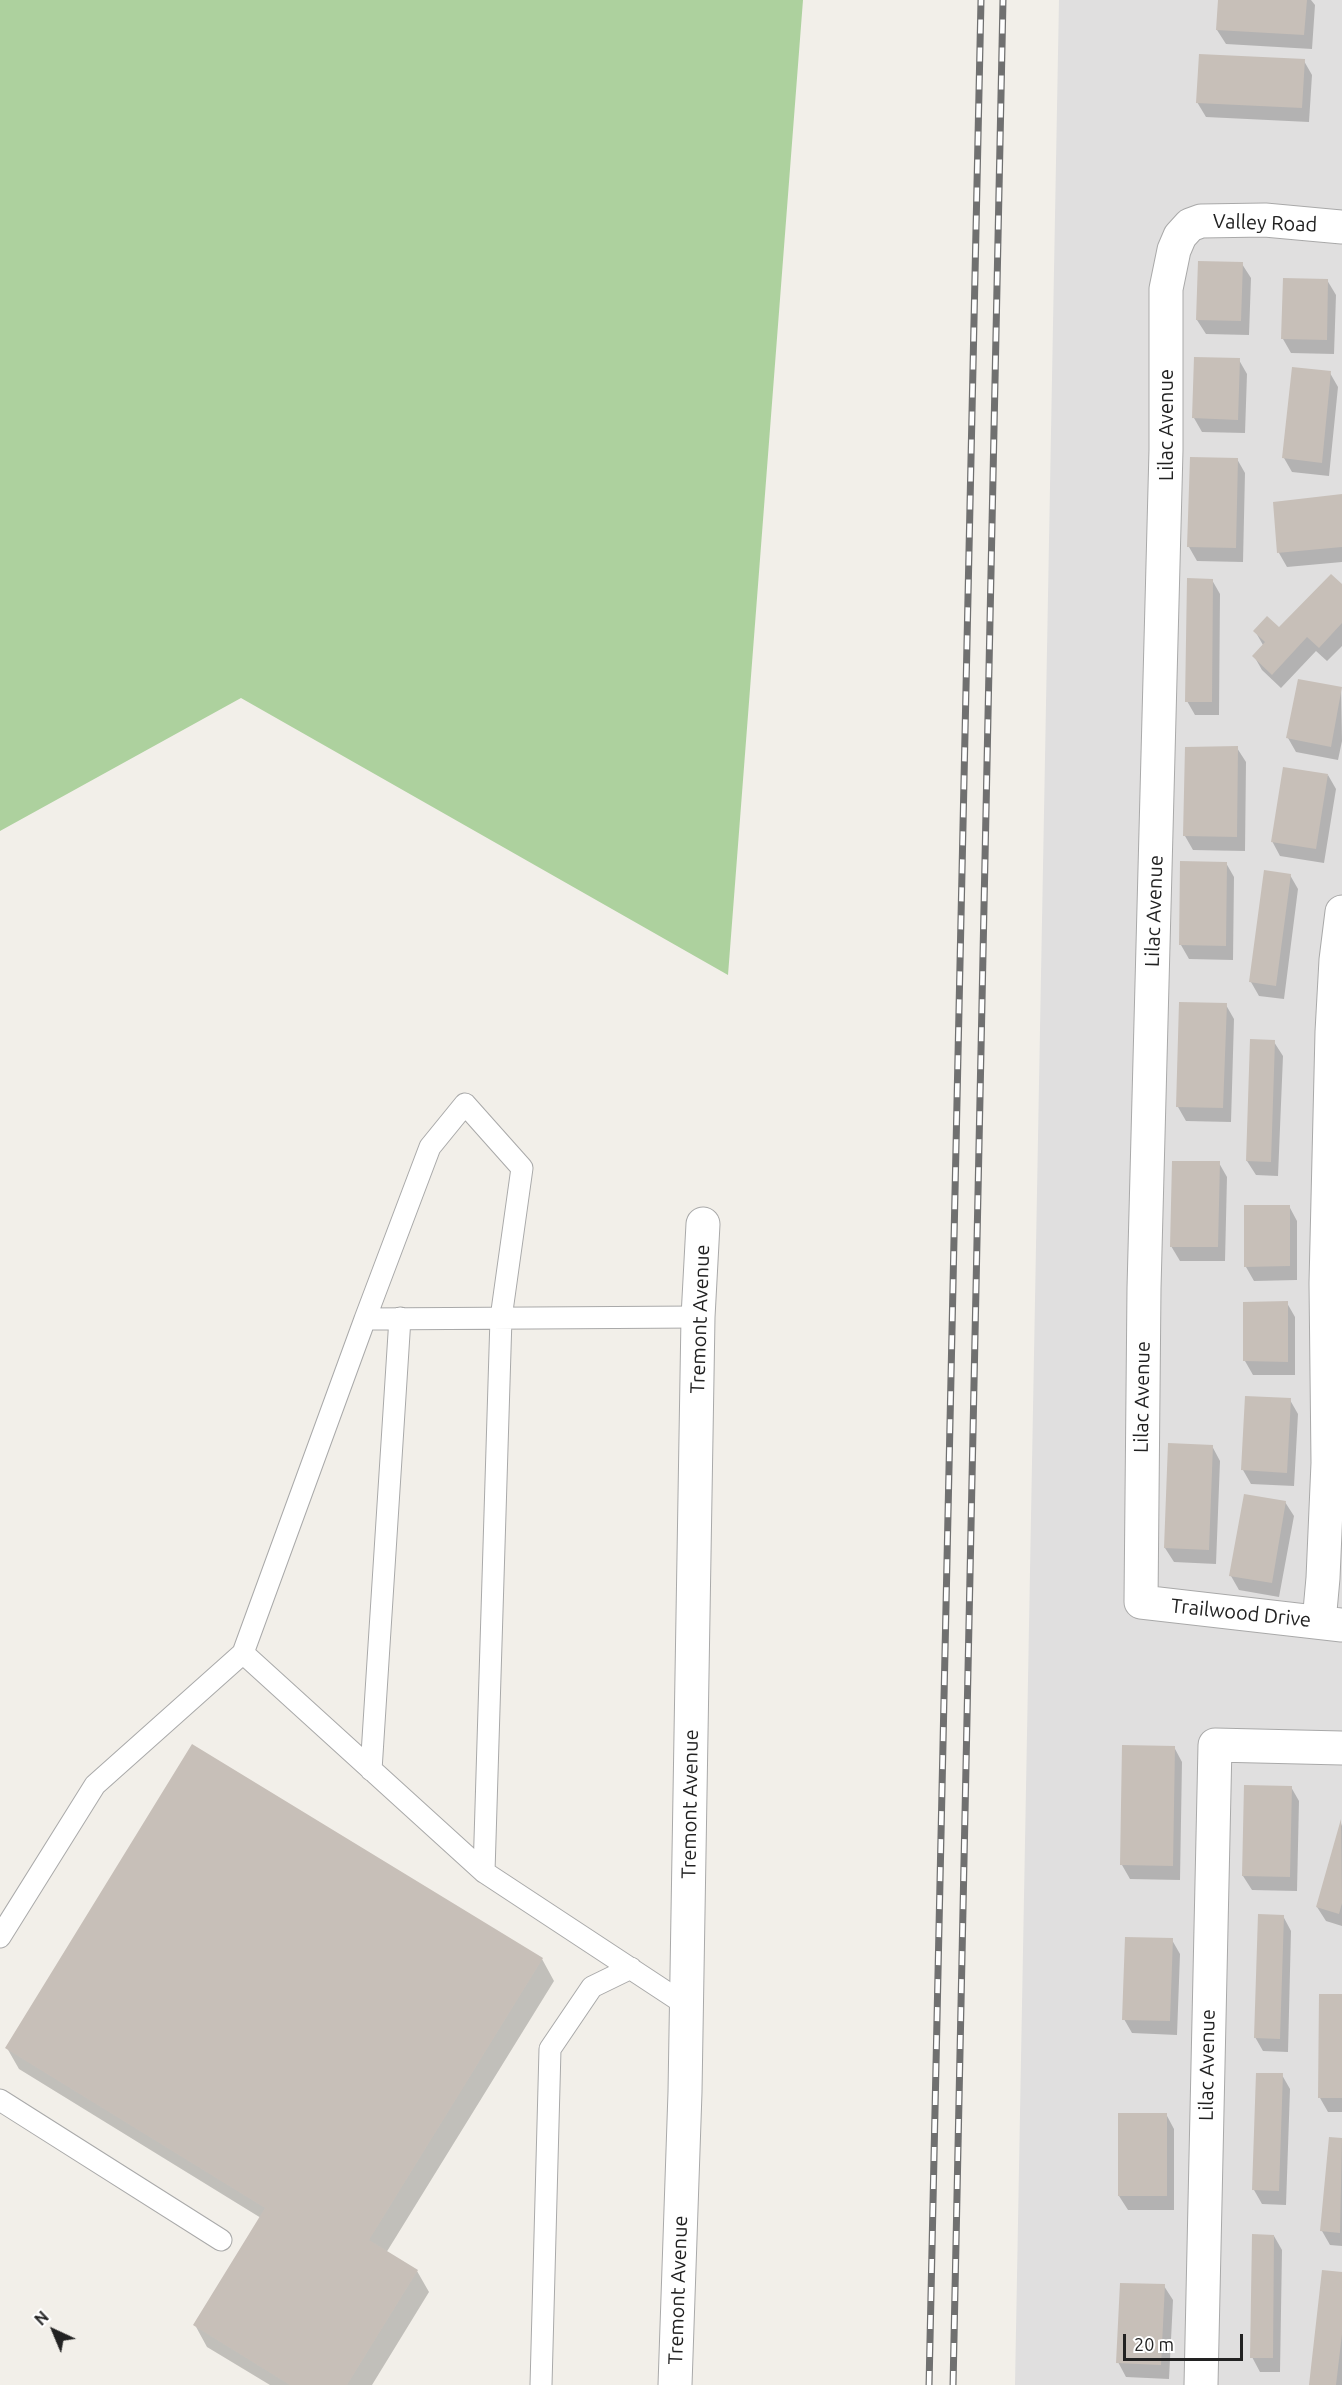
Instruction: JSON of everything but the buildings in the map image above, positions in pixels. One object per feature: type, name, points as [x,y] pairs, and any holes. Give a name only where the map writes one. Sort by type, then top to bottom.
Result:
[{"type":"street","name":"Valley Road","points":[[1190,225],[1201,220],[1265,220],[1342,227]]},
{"type":"street","name":"Lilac Avenue","points":[[1141,1602],[1143,1288],[1166,450],[1166,289],[1174,250],[1180,236],[1190,225]]},
{"type":"street","points":[[1330,1623],[1323,1578],[1328,1463],[1326,1283],[1332,1032],[1336,960],[1342,912]]},
{"type":"street","name":"Tremont Avenue","points":[[675,2385],[686,2005],[698,1317],[704,1224]]},
{"type":"street","name":"Trailwood Drive","points":[[1141,1602],[1330,1623]]},
{"type":"street","name":"Lilac Avenue","points":[[1201,2385],[1215,1745],[1342,1748]]},
{"type":"lane","points":[[0,1937],[95,1785],[243,1653],[430,1147],[465,1104],[522,1168],[501,1318],[484,1872]]},
{"type":"lane","points":[[365,1319],[698,1317]]},
{"type":"lane","points":[[371,1770],[400,1318]]},
{"type":"lane","points":[[243,1653],[484,1872],[686,2005]]},
{"type":"lane","points":[[541,2385],[550,2049],[592,1987],[631,1968]]},
{"type":"lane","points":[[0,2100],[220,2240]]},
{"type":"shaded area","points":[[1059,0],[1342,0],[1342,2385],[1015,2385]]},
{"type":"green space","points":[[0,0],[803,0],[728,975],[241,698],[0,831]]},
{"type":"railway","points":[[929,2385],[981,0]]},
{"type":"railway","points":[[953,2385],[1003,0]]}]
